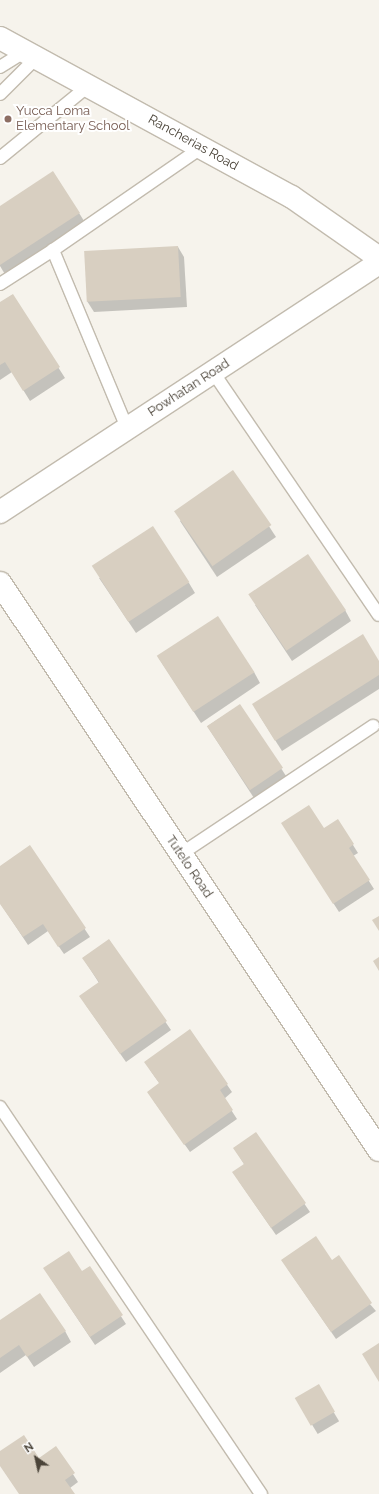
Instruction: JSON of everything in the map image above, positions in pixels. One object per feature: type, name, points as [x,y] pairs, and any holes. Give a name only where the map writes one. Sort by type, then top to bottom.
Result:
[{"type":"street","name":"Rancherias Road","points":[[0,38],[87,87],[292,197],[379,258]]},
{"type":"street","name":"Powhatan Road","points":[[0,512],[379,263]]},
{"type":"street","name":"Tutelo Road","points":[[0,583],[379,1150]]},
{"type":"lane","points":[[0,67],[30,55]]},
{"type":"lane","points":[[0,94],[30,55]]},
{"type":"lane","points":[[0,158],[87,87]]},
{"type":"lane","points":[[0,284],[54,250],[201,148]]},
{"type":"lane","points":[[54,250],[127,428]]},
{"type":"lane","points":[[214,372],[379,615]]},
{"type":"lane","points":[[181,854],[373,726]]},
{"type":"lane","points":[[0,1107],[261,1494]]},
{"type":"building","points":[[53,171],[80,213],[0,265],[0,206]]},
{"type":"building","points":[[178,246],[181,297],[87,302],[84,251]]},
{"type":"building","points":[[13,294],[60,367],[23,391],[5,362],[0,365],[0,302]]},
{"type":"building","points":[[233,470],[271,525],[212,566],[174,511]]},
{"type":"building","points":[[153,526],[189,582],[128,622],[92,566]]},
{"type":"building","points":[[308,554],[346,610],[286,651],[248,594]]},
{"type":"building","points":[[218,616],[254,672],[193,712],[157,656]]},
{"type":"building","points":[[363,634],[379,661],[379,675],[275,741],[252,704]]},
{"type":"building","points":[[240,704],[283,768],[250,790],[207,726]]},
{"type":"building","points":[[309,805],[324,828],[338,819],[354,844],[349,848],[370,880],[333,904],[281,823]]},
{"type":"building","points":[[30,845],[86,928],[58,947],[43,924],[23,937],[0,904],[0,866]]},
{"type":"building","points":[[379,916],[379,931],[372,920]]},
{"type":"building","points":[[109,939],[167,1021],[120,1054],[79,996],[99,982],[82,958]]},
{"type":"building","points":[[379,957],[379,971],[373,961]]},
{"type":"building","points":[[190,1029],[228,1084],[220,1090],[233,1110],[184,1145],[147,1092],[159,1083],[144,1062]]},
{"type":"building","points":[[256,1132],[306,1203],[271,1228],[232,1172],[244,1164],[233,1148]]},
{"type":"building","points":[[316,1236],[332,1260],[339,1255],[372,1303],[331,1332],[281,1260]]},
{"type":"building","points":[[69,1251],[82,1271],[90,1266],[123,1315],[90,1337],[43,1268]]},
{"type":"building","points":[[40,1293],[66,1331],[27,1357],[19,1345],[0,1358],[0,1320]]},
{"type":"building","points":[[379,1343],[379,1382],[362,1354]]},
{"type":"building","points":[[319,1384],[335,1412],[311,1426],[295,1398]]},
{"type":"building","points":[[24,1435],[39,1458],[56,1446],[75,1473],[65,1480],[75,1494],[19,1494],[0,1466],[0,1451]]},
{"type":"place","name":"Yucca Loma Elementary School","points":[[8,119]]}]
